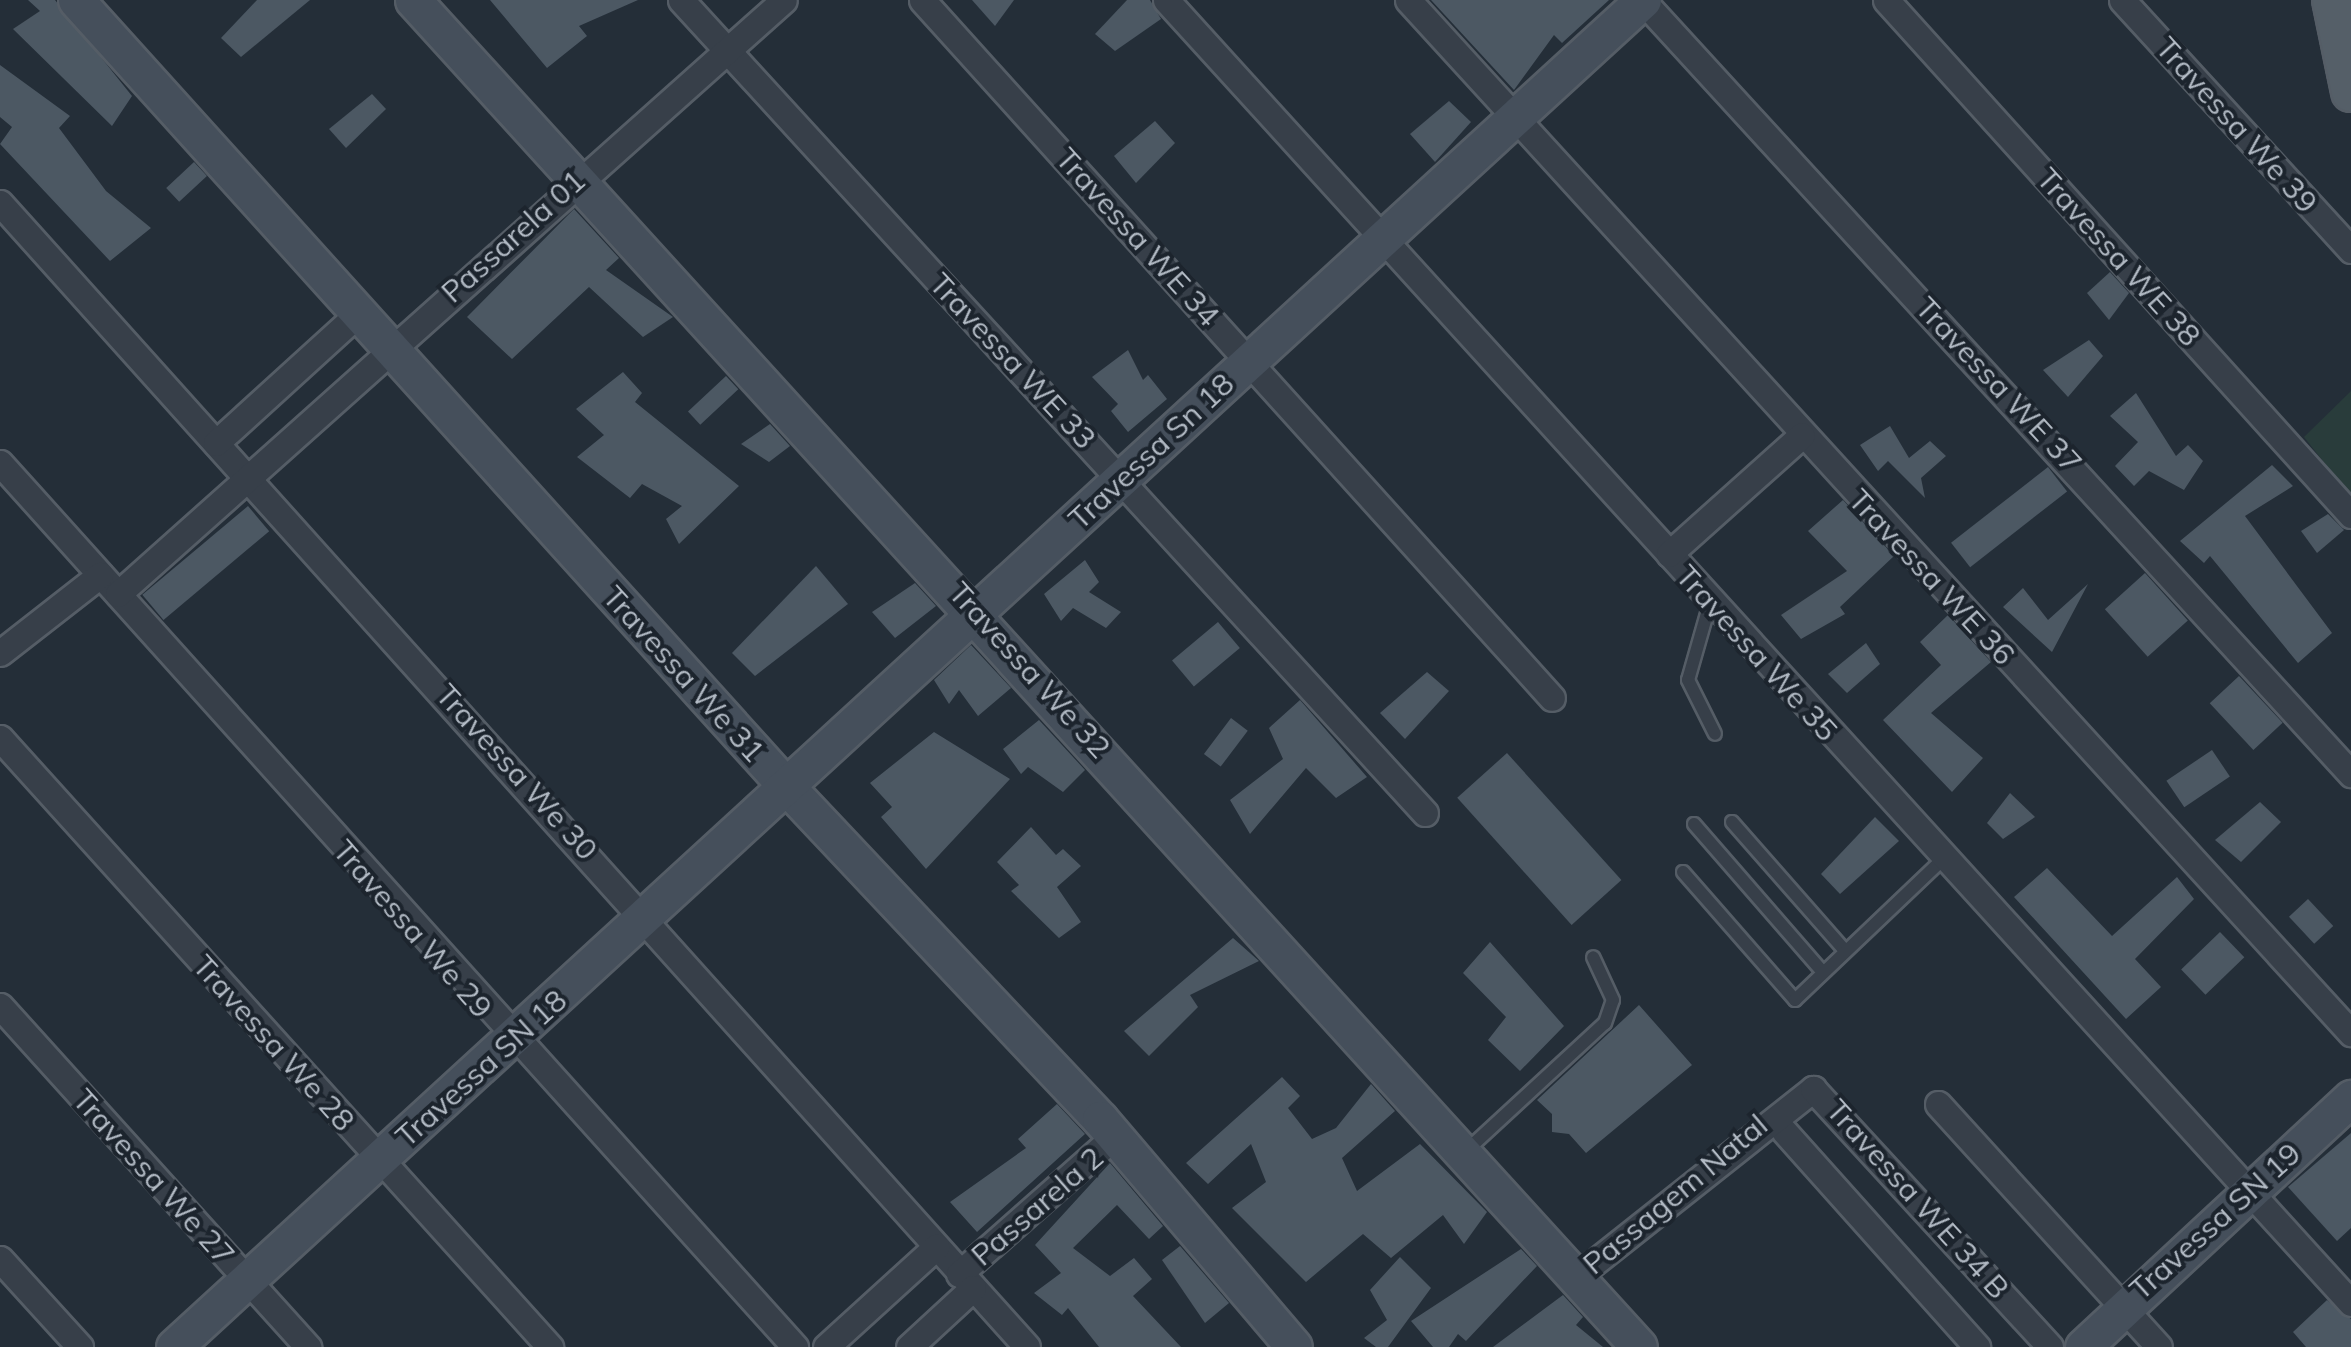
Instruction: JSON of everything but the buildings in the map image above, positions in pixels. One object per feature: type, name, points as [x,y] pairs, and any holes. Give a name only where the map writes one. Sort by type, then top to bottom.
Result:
[{"type":"main road","points":[[2332,0],[2351,92]]},
{"type":"street","name":"Travessa We 31","points":[[76,0],[786,786],[1114,1137],[1294,1347]]},
{"type":"street","name":"Travessa We 32","points":[[413,0],[979,613],[1640,1347]]},
{"type":"street","name":"Travessa WE 33","points":[[681,0],[1425,812]]},
{"type":"street","name":"Passarela 01","points":[[118,594],[576,178],[784,0]]},
{"type":"street","name":"Travessa WE 34","points":[[922,0],[1552,698]]},
{"type":"street","name":"Travessa We 35","points":[[1166,0],[1387,237],[1710,603],[2351,1302]]},
{"type":"street","points":[[1408,0],[1517,116]]},
{"type":"street","name":"Travessa Sn 18","points":[[786,786],[1643,0]]},
{"type":"street","name":"Travessa WE 37","points":[[1643,0],[2351,774]]},
{"type":"street","name":"Travessa WE 38","points":[[1886,0],[2351,515]]},
{"type":"street","name":"Travessa We 39","points":[[2122,0],[2351,250]]},
{"type":"street","name":"Travessa WE 36","points":[[1517,116],[1802,435],[2351,1033]]},
{"type":"street","name":"Travessa We 30","points":[[0,202],[648,916],[1027,1347]]},
{"type":"street","points":[[216,443],[360,312]]},
{"type":"street","points":[[1669,554],[1802,435]]},
{"type":"street","points":[[0,462],[118,594]]},
{"type":"street","points":[[0,653],[100,575]]},
{"type":"street","name":"Travessa We 29","points":[[118,594],[511,1040],[795,1347]]},
{"type":"street","name":"Travessa We 28","points":[[0,738],[550,1347]]},
{"type":"street","name":"Travessa SN 18","points":[[174,1347],[786,786]]},
{"type":"street","name":"Travessa We 27","points":[[0,1006],[308,1347]]},
{"type":"street","name":"Travessa WE 34 B","points":[[1780,1120],[1803,1088],[1823,1093],[2050,1347]]},
{"type":"street","name":"Travessa SN 19","points":[[2083,1347],[2124,1304],[2351,1098]]},
{"type":"street","points":[[1938,1104],[2124,1304],[2159,1347]]},
{"type":"street","points":[[1780,1120],[1977,1347]]},
{"type":"street","name":"Passagem Natal","points":[[1576,1277],[1780,1120]]},
{"type":"street","name":"Passarela 2","points":[[909,1347],[966,1281],[1114,1137]]},
{"type":"street","name":"Passarela 2","points":[[826,1347],[936,1246]]},
{"type":"street","points":[[0,1260],[80,1347]]},
{"type":"lane","points":[[1710,603],[1688,680],[1716,734]]},
{"type":"lane","points":[[1732,822],[1842,947]]},
{"type":"lane","points":[[1694,824],[1819,968]]},
{"type":"lane","points":[[1684,872],[1793,999],[1819,968],[1943,859]]},
{"type":"lane","points":[[1464,1153],[1605,1024],[1613,1000],[1593,957]]},
{"type":"green space","points":[[2351,391],[2351,497],[2304,437]]}]
